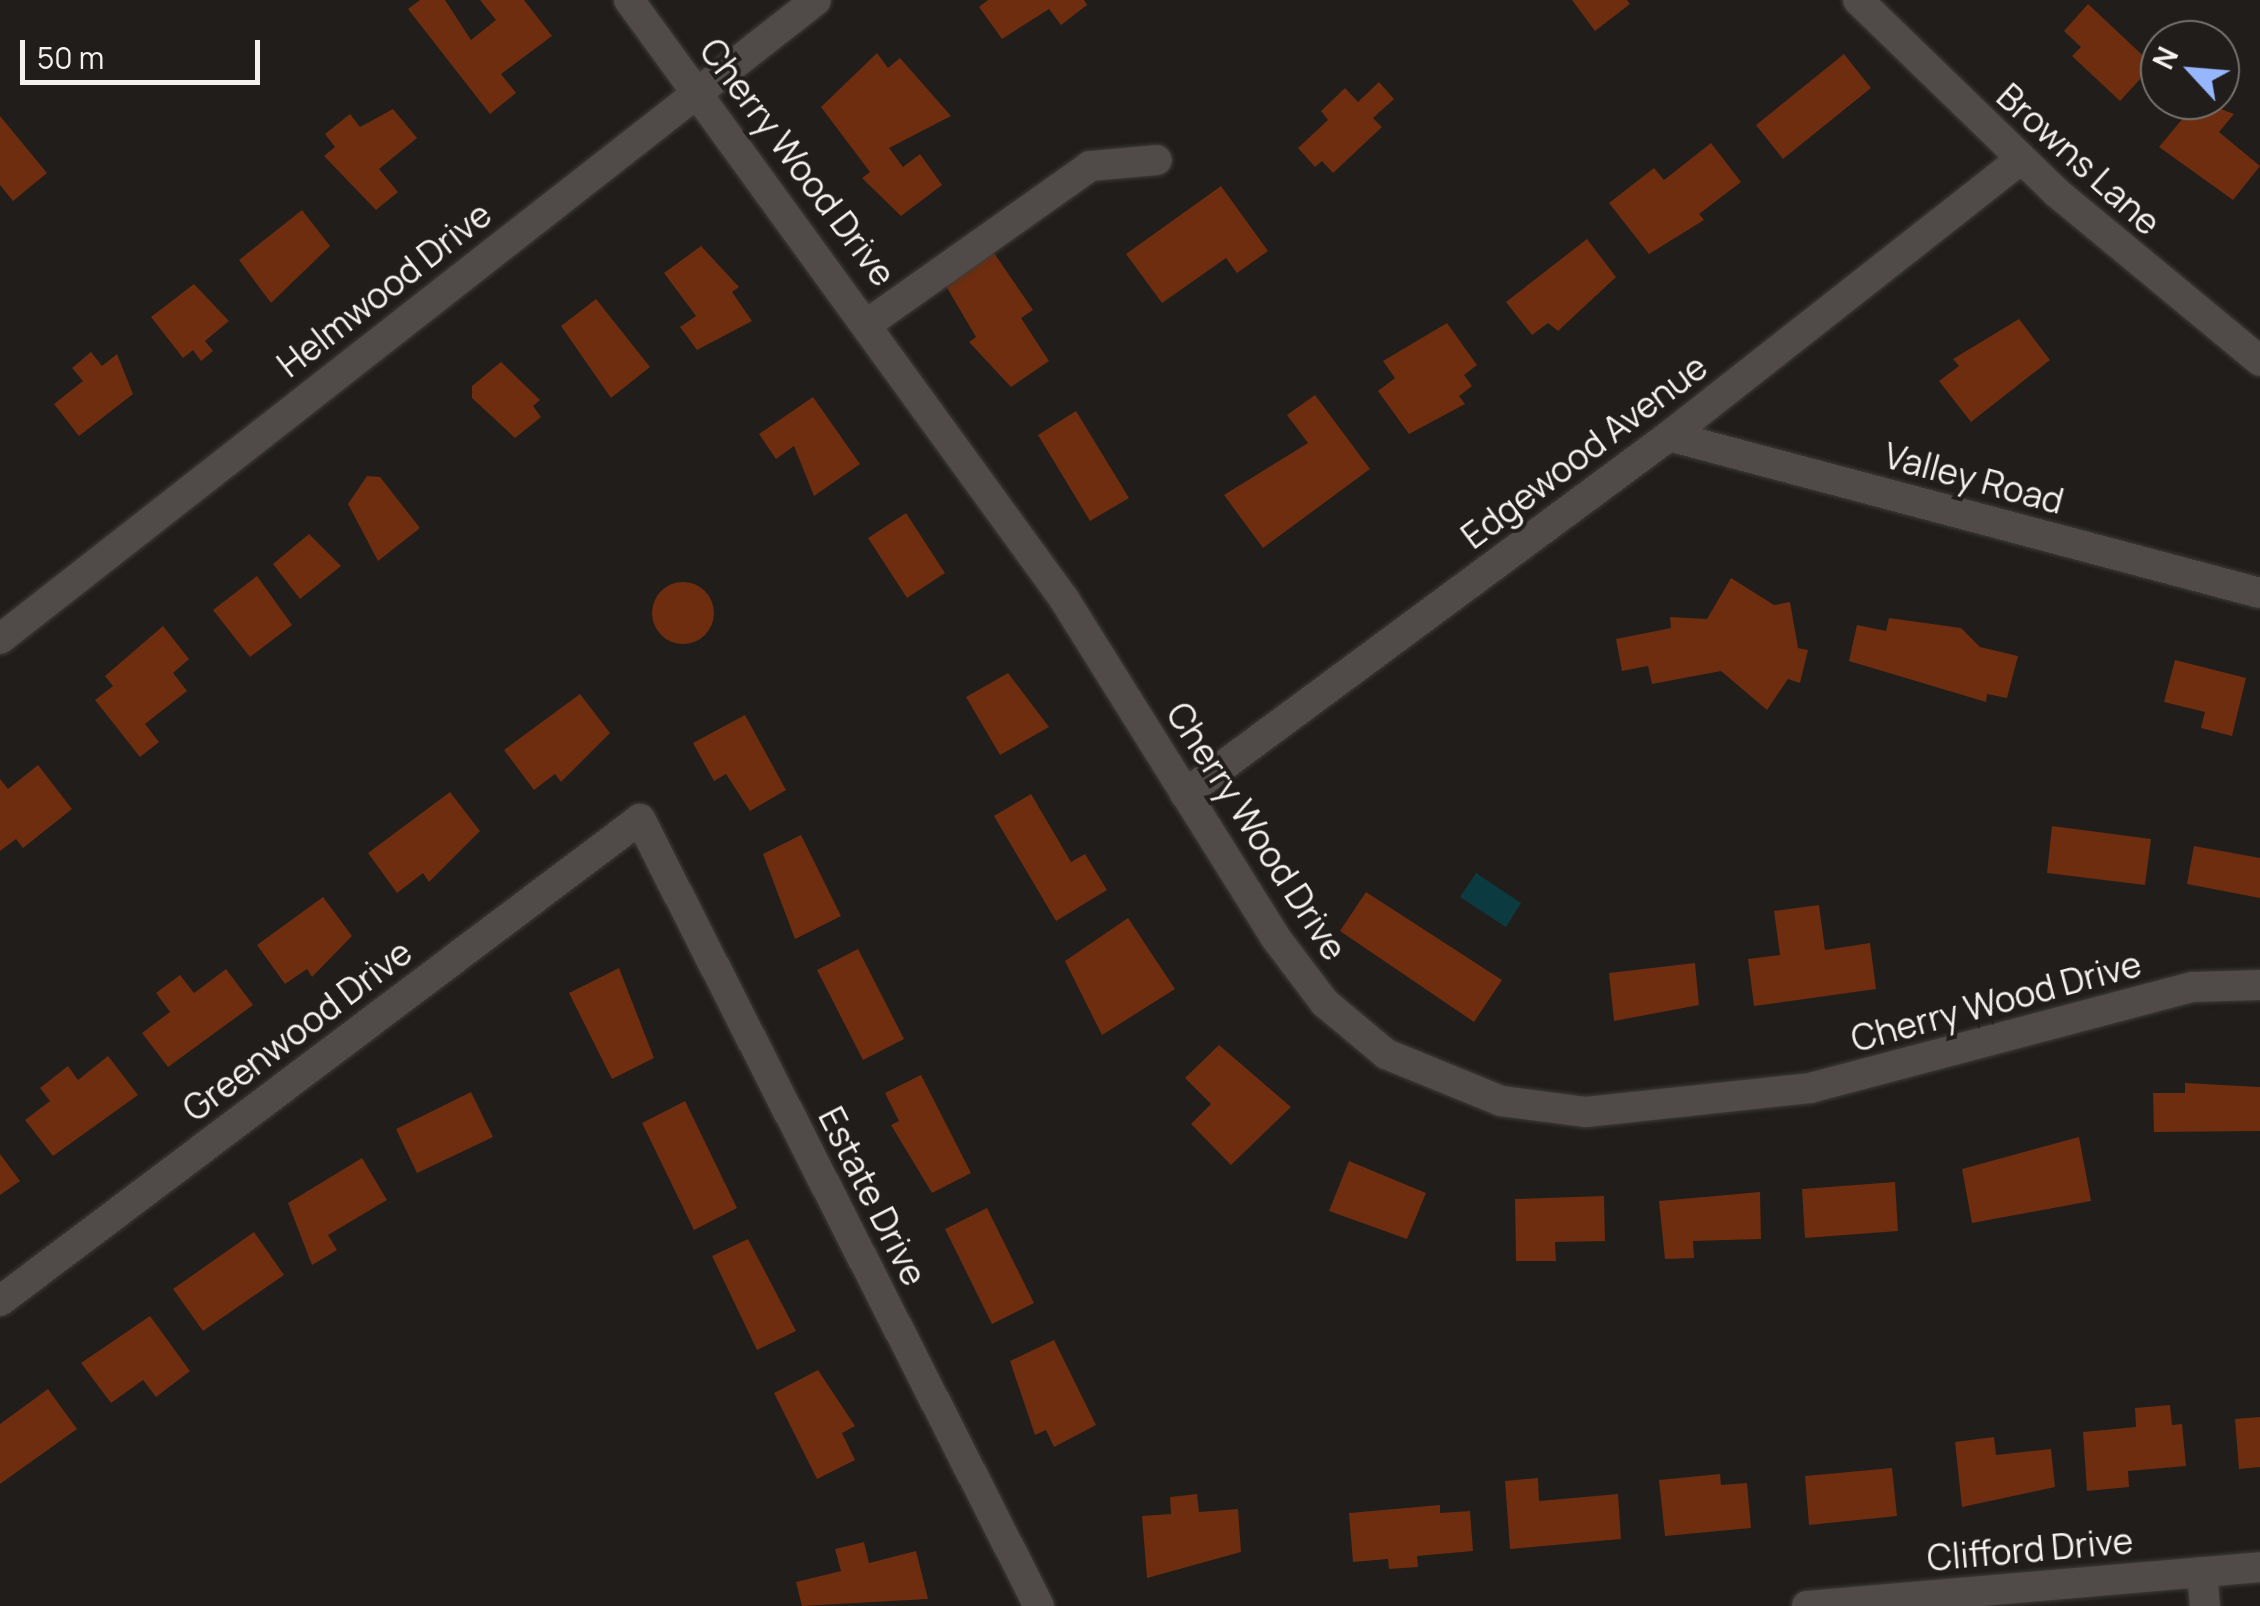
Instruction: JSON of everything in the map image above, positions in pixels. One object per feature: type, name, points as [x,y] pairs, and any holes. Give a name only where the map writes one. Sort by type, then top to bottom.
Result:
[{"type":"street","name":"Cherry Wood Drive","points":[[629,0],[870,322],[1064,599],[1275,937],[1351,1029],[1422,1073],[1502,1101],[1586,1112],[1810,1088],[2192,987],[2260,985]]},
{"type":"street","name":"Helmwood Drive","points":[[0,639],[816,0]]},
{"type":"street","name":"Browns Lane","points":[[1858,0],[2021,159],[2260,361]]},
{"type":"street","name":"Edgewood Avenue","points":[[1185,794],[1669,436],[2021,159]]},
{"type":"street","points":[[870,322],[1090,166],[1157,160]]},
{"type":"street","name":"Valley Road","points":[[1669,436],[2260,593]]},
{"type":"street","name":"Greenwood Drive","points":[[0,1301],[640,819]]},
{"type":"street","name":"Estate Drive","points":[[640,819],[1039,1606]]},
{"type":"street","name":"Clifford Drive","points":[[1807,1606],[2260,1567]]},
{"type":"street","points":[[2202,1572],[2204,1606]]},
{"type":"water","points":[[1476,873],[1521,903],[1506,927],[1460,897]]},
{"type":"building","points":[[420,0],[445,0],[471,40],[496,20],[480,0],[524,0],[552,36],[501,74],[516,93],[490,114],[408,9]]},
{"type":"building","points":[[988,0],[1084,0],[1087,5],[1061,25],[1049,9],[1002,39],[979,7]]},
{"type":"building","points":[[1572,0],[1627,0],[1630,4],[1595,31]]},
{"type":"building","points":[[2088,4],[2140,53],[2140,79],[2120,101],[2072,56],[2081,47],[2064,31]]},
{"type":"building","points":[[877,53],[888,68],[900,58],[951,116],[889,148],[903,167],[920,154],[942,185],[901,216],[862,178],[870,172],[821,107]]},
{"type":"building","points":[[1844,54],[1871,88],[1783,159],[1756,125]]},
{"type":"building","points":[[1379,82],[1394,99],[1373,118],[1382,127],[1333,173],[1322,161],[1315,167],[1298,148],[1328,120],[1321,111],[1345,88],[1358,102]]},
{"type":"building","points":[[393,109],[417,138],[379,169],[398,192],[376,210],[324,156],[335,147],[325,134],[350,114],[360,127]]},
{"type":"building","points":[[0,116],[47,173],[13,201],[0,185]]},
{"type":"building","points":[[2181,120],[2229,120],[2219,132],[2260,166],[2233,200],[2159,147]]},
{"type":"building","points":[[1711,143],[1741,182],[1699,214],[1704,220],[1649,254],[1609,203],[1654,168],[1664,180]]},
{"type":"building","points":[[1221,186],[1268,251],[1237,273],[1226,258],[1162,303],[1126,254]]},
{"type":"building","points":[[302,210],[330,246],[271,303],[239,260]]},
{"type":"building","points":[[1587,239],[1616,277],[1558,331],[1548,323],[1532,335],[1506,302]]},
{"type":"building","points":[[701,246],[739,287],[732,292],[752,321],[697,350],[680,327],[696,316],[664,273]]},
{"type":"building","points":[[994,253],[1033,310],[1021,318],[1049,361],[1011,387],[969,342],[976,337],[946,286]]},
{"type":"building","points":[[194,284],[229,321],[205,341],[213,351],[201,361],[193,350],[183,358],[151,317]]},
{"type":"building","points":[[596,299],[650,367],[611,398],[561,326]]},
{"type":"building","points":[[2019,319],[2050,360],[1971,422],[1939,381],[1959,366],[1953,359]]},
{"type":"building","points":[[1447,323],[1477,365],[1464,375],[1472,386],[1459,396],[1465,404],[1409,434],[1378,391],[1395,378],[1383,361]]},
{"type":"building","points":[[91,352],[102,366],[117,354],[133,394],[79,436],[54,404],[83,381],[72,368]]},
{"type":"building","points":[[501,362],[540,400],[533,406],[541,417],[515,438],[472,398],[472,386]]},
{"type":"building","points":[[1315,395],[1370,469],[1263,548],[1224,495],[1308,443],[1287,415]]},
{"type":"building","points":[[813,397],[860,464],[814,496],[794,446],[776,459],[759,434]]},
{"type":"building","points":[[1076,411],[1129,498],[1090,521],[1038,435]]},
{"type":"building","points":[[367,476],[380,477],[420,528],[378,561],[348,504]]},
{"type":"building","points":[[906,513],[945,573],[907,598],[868,538]]},
{"type":"building","points":[[309,534],[341,566],[300,599],[273,564]]},
{"type":"building","points":[[257,576],[292,625],[250,657],[213,610]]},
{"type":"building","points":[[1731,578],[1774,605],[1790,602],[1798,648],[1808,650],[1800,683],[1788,679],[1767,710],[1721,671],[1652,684],[1648,666],[1622,671],[1616,639],[1671,628],[1670,617],[1707,619]]},
{"type":"building","points":[[683,582],[705,591],[714,613],[705,635],[683,644],[661,635],[652,613],[661,591]]},
{"type":"building","points":[[1889,618],[1961,628],[1980,647],[2018,656],[2007,698],[1987,694],[1986,702],[1849,661],[1857,625],[1886,631]]},
{"type":"building","points":[[163,626],[189,659],[173,673],[187,691],[145,724],[159,742],[140,757],[95,700],[113,686],[105,676]]},
{"type":"building","points":[[2175,660],[2246,678],[2232,736],[2201,728],[2205,712],[2164,702]]},
{"type":"building","points":[[1008,673],[1049,727],[1000,755],[966,697]]},
{"type":"building","points":[[580,694],[610,733],[561,782],[555,774],[534,790],[504,750]]},
{"type":"building","points":[[745,715],[786,790],[750,811],[726,774],[714,781],[693,743]]},
{"type":"building","points":[[38,765],[72,809],[23,848],[16,839],[0,851],[0,779],[8,789]]},
{"type":"building","points":[[450,792],[480,831],[429,882],[423,873],[397,893],[368,853]]},
{"type":"building","points":[[1031,794],[1071,862],[1085,854],[1107,890],[1056,921],[994,816]]},
{"type":"building","points":[[2052,826],[2151,839],[2145,885],[2047,873]]},
{"type":"building","points":[[801,835],[841,916],[795,939],[763,854]]},
{"type":"building","points":[[2194,846],[2260,858],[2260,898],[2187,884]]},
{"type":"building","points":[[1366,892],[1502,980],[1474,1022],[1340,931]]},
{"type":"building","points":[[323,897],[352,936],[312,977],[307,969],[285,984],[257,945]]},
{"type":"building","points":[[1819,905],[1825,950],[1870,943],[1876,989],[1754,1006],[1748,959],[1780,955],[1774,911]]},
{"type":"building","points":[[1128,918],[1175,989],[1102,1035],[1065,961]]},
{"type":"building","points":[[858,949],[904,1039],[863,1060],[817,970]]},
{"type":"building","points":[[1695,963],[1699,1005],[1614,1021],[1609,973]]},
{"type":"building","points":[[619,968],[654,1058],[612,1079],[569,993]]},
{"type":"building","points":[[226,969],[253,1005],[168,1067],[142,1033],[170,1012],[156,993],[180,975],[194,993]]},
{"type":"building","points":[[1219,1045],[1291,1107],[1231,1165],[1191,1124],[1211,1104],[1185,1078]]},
{"type":"building","points":[[108,1056],[138,1095],[53,1156],[25,1120],[50,1101],[40,1088],[68,1066],[78,1080]]},
{"type":"building","points":[[921,1075],[971,1173],[932,1193],[891,1125],[899,1121],[885,1093]]},
{"type":"building","points":[[2185,1083],[2260,1087],[2260,1131],[2154,1132],[2153,1093],[2185,1093]]},
{"type":"building","points":[[471,1092],[493,1137],[417,1173],[396,1129]]},
{"type":"building","points":[[685,1101],[737,1208],[694,1230],[642,1123]]},
{"type":"building","points":[[2079,1137],[2091,1201],[1972,1223],[1962,1169]]},
{"type":"building","points":[[0,1154],[20,1181],[0,1195]]},
{"type":"building","points":[[362,1158],[387,1200],[328,1235],[337,1250],[312,1265],[288,1203]]},
{"type":"building","points":[[1349,1161],[1426,1193],[1407,1239],[1329,1211]]},
{"type":"building","points":[[1895,1182],[1898,1231],[1805,1238],[1802,1189]]},
{"type":"building","points":[[1760,1192],[1761,1239],[1693,1241],[1694,1258],[1665,1259],[1659,1201]]},
{"type":"building","points":[[1604,1196],[1605,1241],[1555,1242],[1556,1261],[1516,1261],[1515,1199]]},
{"type":"building","points":[[987,1208],[1034,1303],[992,1324],[945,1229]]},
{"type":"building","points":[[254,1232],[284,1275],[203,1331],[173,1289]]},
{"type":"building","points":[[748,1239],[796,1331],[757,1350],[712,1256]]},
{"type":"building","points":[[150,1316],[190,1371],[156,1397],[143,1380],[111,1403],[81,1363]]},
{"type":"building","points":[[1054,1340],[1096,1425],[1054,1447],[1046,1430],[1035,1435],[1010,1361]]},
{"type":"building","points":[[818,1370],[855,1426],[842,1433],[855,1460],[817,1479],[774,1393]]},
{"type":"building","points":[[48,1389],[77,1429],[0,1484],[0,1424]]},
{"type":"building","points":[[2170,1405],[2172,1425],[2182,1424],[2186,1466],[2128,1471],[2129,1487],[2087,1491],[2083,1432],[2136,1427],[2135,1408]]},
{"type":"building","points":[[2260,1417],[2260,1467],[2239,1469],[2235,1419]]},
{"type":"building","points":[[1994,1437],[1996,1455],[2051,1449],[2055,1487],[1962,1507],[1955,1442]]},
{"type":"building","points":[[1892,1468],[1897,1516],[1809,1525],[1805,1476]]},
{"type":"building","points":[[1720,1474],[1721,1485],[1747,1483],[1751,1528],[1665,1536],[1659,1480]]},
{"type":"building","points":[[1538,1478],[1539,1501],[1618,1494],[1621,1539],[1510,1549],[1505,1481]]},
{"type":"building","points":[[1197,1494],[1199,1512],[1238,1509],[1241,1552],[1147,1578],[1142,1516],[1171,1514],[1170,1497]]},
{"type":"building","points":[[1440,1505],[1440,1513],[1470,1511],[1473,1551],[1417,1556],[1418,1567],[1389,1569],[1388,1559],[1353,1562],[1349,1513]]},
{"type":"building","points":[[864,1542],[869,1563],[916,1551],[928,1599],[802,1606],[796,1582],[841,1571],[835,1549]]}]
